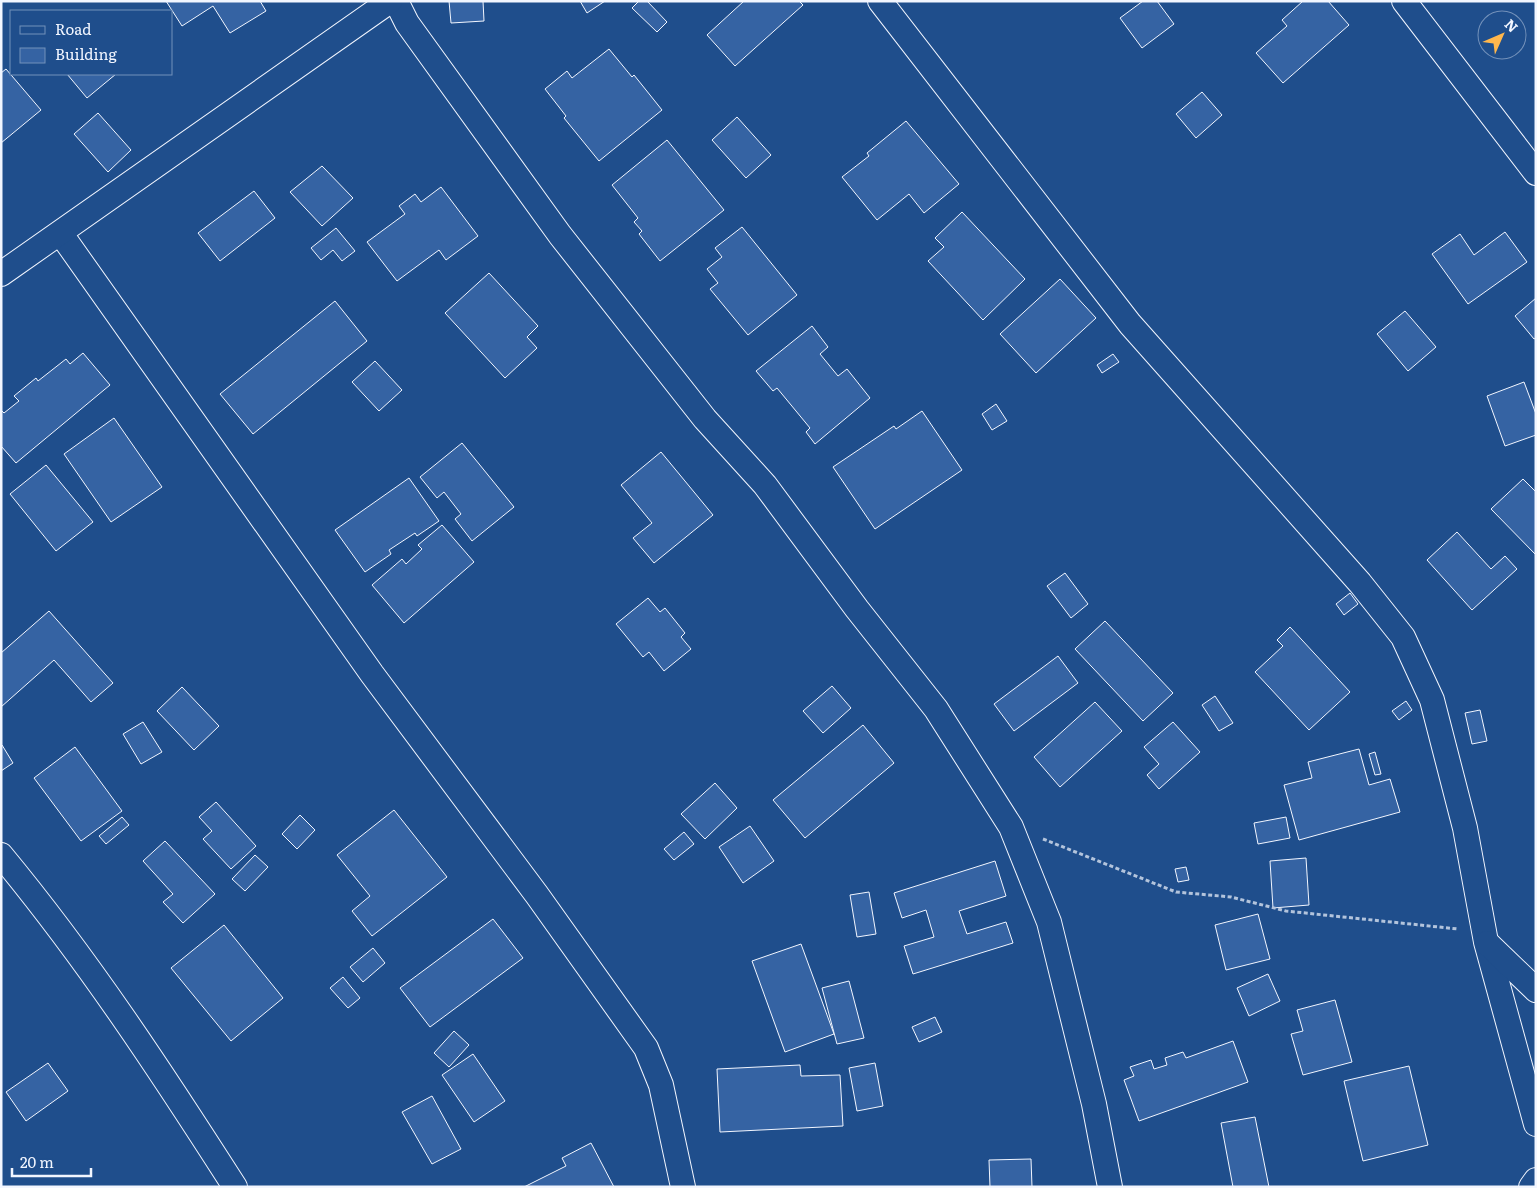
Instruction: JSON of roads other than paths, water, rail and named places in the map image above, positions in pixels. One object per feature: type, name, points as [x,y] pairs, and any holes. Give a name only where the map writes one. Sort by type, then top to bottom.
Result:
[{"type":"street","points":[[1,274],[61,234],[390,1]]},
{"type":"street","points":[[396,1],[407,23],[560,235],[705,419],[765,484],[857,609],[936,709],[1011,826],[1049,922],[1094,1104],[1110,1187]]},
{"type":"street","points":[[880,1],[1130,324],[1360,583],[1403,638],[1432,700],[1465,828],[1486,942],[1536,1124]]},
{"type":"street","points":[[1404,1],[1536,173]]},
{"type":"street","points":[[61,234],[372,674],[537,895],[646,1048],[661,1085],[684,1187]]},
{"type":"street","points":[[1,855],[35,896],[143,1043],[235,1187]]},
{"type":"street","points":[[1486,942],[1536,990]]},
{"type":"street","points":[[1531,1187],[1536,1180]]}]
